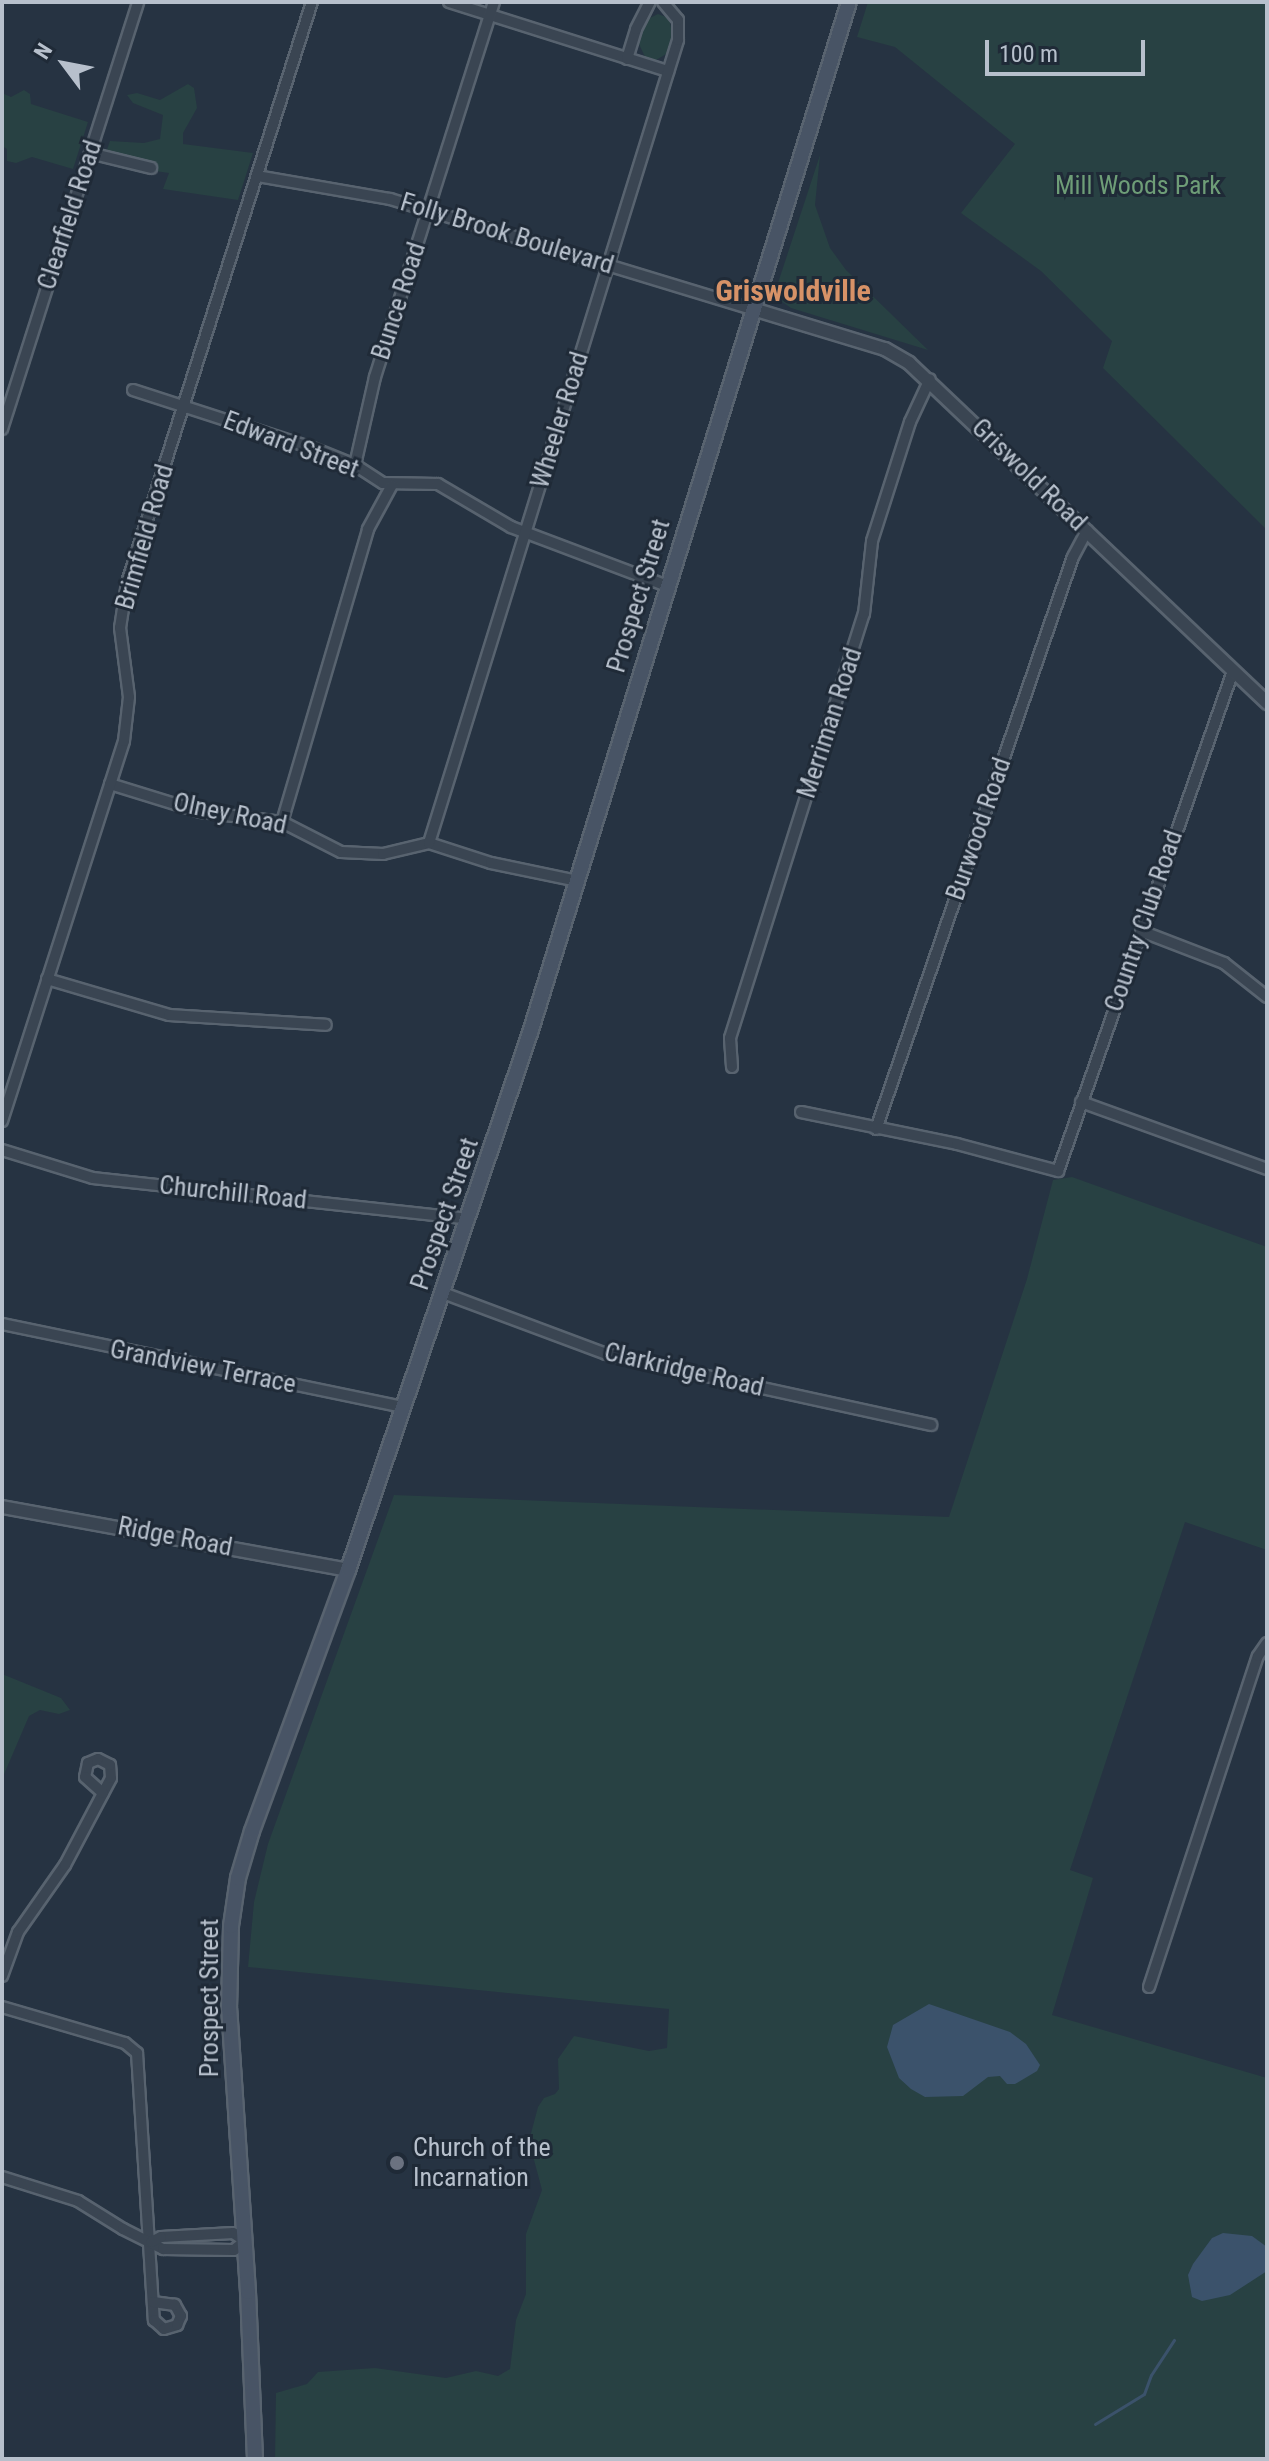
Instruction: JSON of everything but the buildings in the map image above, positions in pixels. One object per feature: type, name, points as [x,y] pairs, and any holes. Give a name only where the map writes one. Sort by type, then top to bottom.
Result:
[{"type":"main road","name":"Prospect Street","points":[[255,2459],[245,2241],[229,2009],[236,1892],[252,1831],[348,1570],[469,1219],[578,881],[849,2]]},
{"type":"street","name":"Clearfield Road","points":[[2,429],[138,2]]},
{"type":"street","name":"Brimfield Road","points":[[2,1121],[110,784],[129,712],[121,643],[123,599],[312,2]]},
{"type":"street","points":[[449,2],[668,71]]},
{"type":"street","name":"Bunce Road","points":[[355,465],[375,377],[494,2]]},
{"type":"street","points":[[627,59],[636,29],[650,2]]},
{"type":"street","name":"Wheeler Road","points":[[429,843],[680,29],[674,11],[663,2]]},
{"type":"street","points":[[90,153],[151,168]]},
{"type":"street","name":"Folly Brook Boulevard","points":[[257,176],[346,190],[428,210],[753,309]]},
{"type":"street","name":"Griswold Road","points":[[753,309],[885,349],[930,379],[1267,703]]},
{"type":"street","name":"Merriman Road","points":[[732,1067],[730,1038],[864,614],[872,541],[910,422],[930,379]]},
{"type":"street","name":"Edward Street","points":[[133,390],[302,444],[355,465],[392,485],[438,484],[485,514],[526,533],[667,586]]},
{"type":"street","points":[[282,822],[368,529],[392,485]]},
{"type":"street","name":"Burwood Road","points":[[876,1129],[1073,557],[1087,531]]},
{"type":"street","name":"Country Club Road","points":[[876,1129],[957,1144],[1058,1171],[1233,671]]},
{"type":"street","name":"Olney Road","points":[[110,784],[201,812],[282,822],[330,848],[354,854],[383,854],[429,843]]},
{"type":"street","points":[[429,843],[491,863],[578,881]]},
{"type":"street","points":[[1141,931],[1224,963],[1267,997]]},
{"type":"street","points":[[47,979],[169,1015],[326,1025]]},
{"type":"street","points":[[1081,1102],[1267,1169]]},
{"type":"street","points":[[801,1112],[876,1129]]},
{"type":"street","name":"Churchill Road","points":[[2,1150],[93,1178],[469,1219]]},
{"type":"street","name":"Clarkridge Road","points":[[443,1293],[606,1354],[931,1425]]},
{"type":"street","name":"Grandview Terrace","points":[[2,1324],[404,1407]]},
{"type":"street","name":"Ridge Road","points":[[2,1507],[348,1570]]},
{"type":"street","points":[[1149,1987],[1258,1656],[1267,1643]]},
{"type":"street","points":[[2,1976],[8,1942],[65,1865],[103,1793]]},
{"type":"street","points":[[2,2007],[125,2043],[137,2053],[153,2302]]},
{"type":"street","points":[[2,2177],[78,2201],[163,2249],[234,2250],[245,2241],[233,2233],[161,2237],[151,2242]]},
{"type":"green space","name":"Mill Woods Park","points":[[868,2],[1267,2],[1267,530],[1103,368],[1112,341],[1041,271],[961,213],[1015,144],[895,47],[857,37]]},
{"type":"green space","points":[[658,14],[669,18],[672,33],[668,53],[656,60],[645,57],[638,42],[648,19]]},
{"type":"green space","points":[[188,84],[194,88],[197,108],[183,133],[183,144],[253,153],[238,200],[163,189],[169,173],[113,165],[104,158],[110,141],[144,143],[160,139],[163,115],[133,103],[127,95],[137,93],[160,100]]},
{"type":"green space","points":[[24,90],[30,94],[31,104],[88,122],[73,169],[32,157],[16,163],[7,161],[7,149],[2,146],[2,93],[11,97]]},
{"type":"green space","points":[[820,155],[815,205],[830,248],[846,270],[928,350],[791,308],[777,298],[776,289]]},
{"type":"green space","points":[[1072,1177],[1267,1247],[1267,1550],[1185,1522],[1070,1870],[1093,1878],[1052,2015],[1267,2078],[1267,2459],[275,2459],[276,2393],[307,2384],[318,2372],[375,2368],[446,2378],[476,2371],[498,2376],[510,2369],[516,2320],[526,2294],[526,2234],[542,2190],[529,2141],[538,2107],[544,2098],[559,2089],[558,2059],[574,2036],[649,2051],[667,2048],[669,2009],[248,1967],[254,1902],[268,1844],[394,1495],[949,1517],[1027,1279],[1053,1180]]},
{"type":"green space","points":[[2,1674],[61,1698],[70,1710],[59,1714],[40,1710],[29,1716],[2,1779]]},
{"type":"water","points":[[929,2004],[1010,2032],[1026,2044],[1040,2065],[1037,2071],[1015,2084],[1007,2084],[1000,2076],[988,2077],[963,2096],[925,2097],[911,2089],[899,2078],[887,2047],[893,2025]]},
{"type":"water","points":[[1223,2233],[1252,2236],[1267,2247],[1267,2271],[1230,2295],[1202,2301],[1192,2297],[1188,2275],[1212,2238]]},
{"type":"waterway","points":[[1095,2424],[1144,2394],[1151,2375],[1174,2340]]},
{"type":"place","name":"Church of the Incarnation","points":[[397,2163]]},
{"type":"district","name":"Griswoldville","points":[[793,291]]}]
